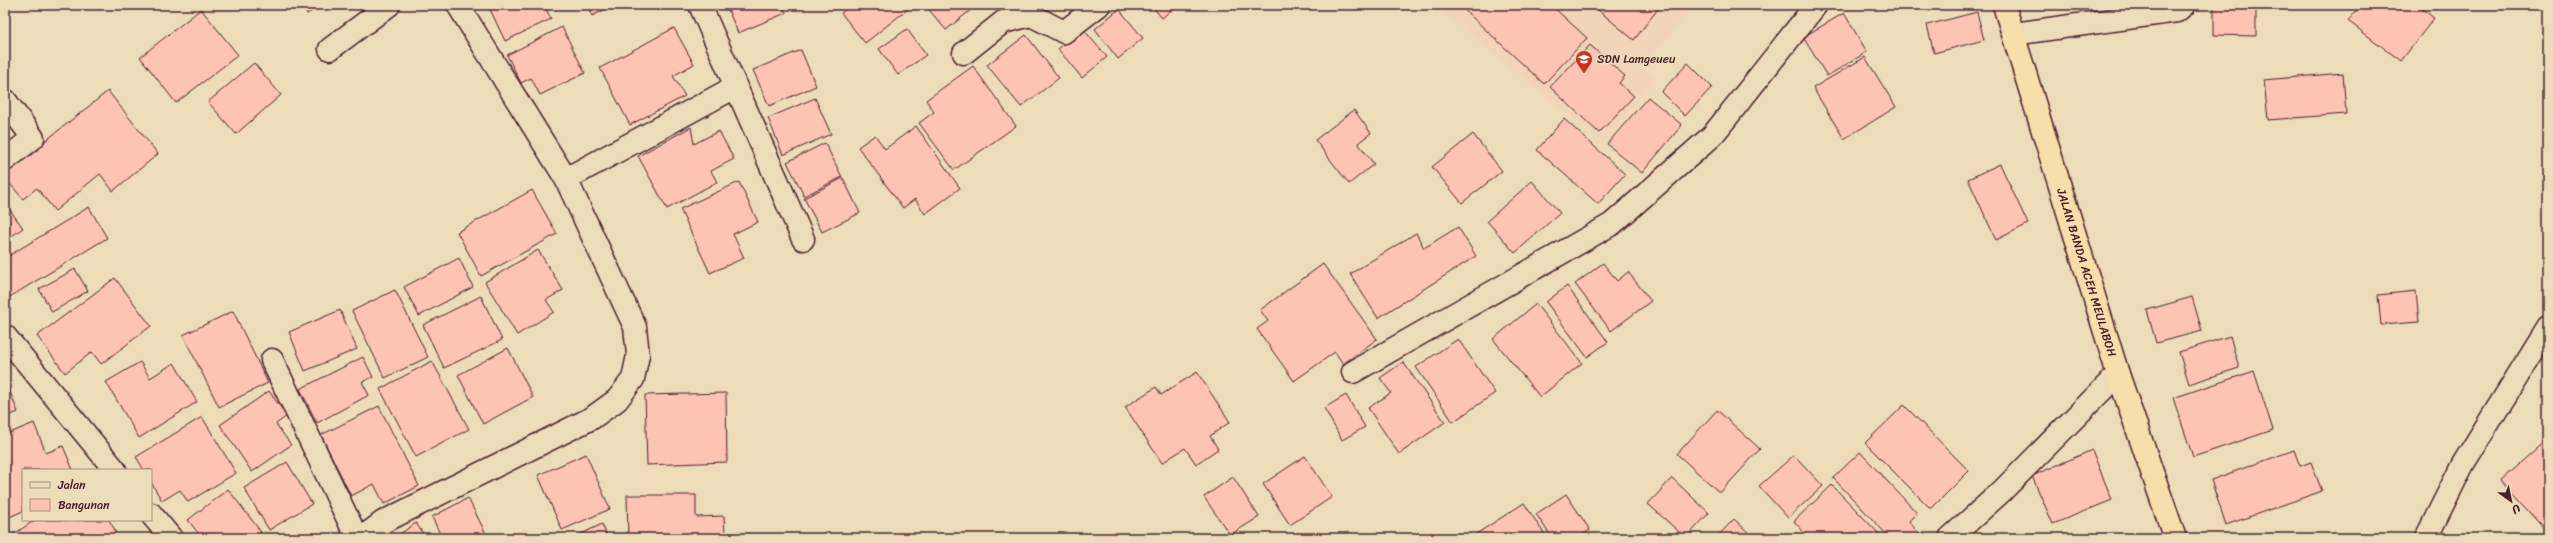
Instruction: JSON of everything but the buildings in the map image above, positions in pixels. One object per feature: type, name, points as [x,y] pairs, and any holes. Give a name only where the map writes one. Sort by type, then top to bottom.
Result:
[{"type":"highway","name":"JALAN BANDA ACEH MEULABOH","points":[[2004,5],[2118,374],[2175,538]]},
{"type":"street","points":[[330,49],[389,5]]},
{"type":"street","points":[[362,538],[383,522],[592,418],[617,400],[633,379],[638,355],[635,327],[566,179],[458,5]]},
{"type":"street","points":[[700,5],[803,240]]},
{"type":"street","points":[[964,53],[1003,22],[1031,15],[1064,32],[1099,5]]},
{"type":"street","points":[[1353,372],[1612,224],[1712,136],[1816,5]]},
{"type":"street","points":[[2014,34],[2177,11],[2184,5]]},
{"type":"street","points":[[566,179],[735,87]]},
{"type":"street","points":[[5,100],[33,138],[5,160]]},
{"type":"street","points":[[2426,538],[2463,464],[2548,327]]},
{"type":"street","points":[[5,336],[114,469]]},
{"type":"street","points":[[272,360],[357,538]]},
{"type":"street","points":[[1950,538],[2000,492],[2118,374]]},
{"type":"street","points":[[152,515],[171,538]]},
{"type":"shaded area","name":"SDN Lamgeueu","points":[[1434,5],[1694,5],[1642,68],[1656,79],[1603,143]]},
{"type":"place","name":"SDN Lamgeueu","points":[[1584,74]]}]
